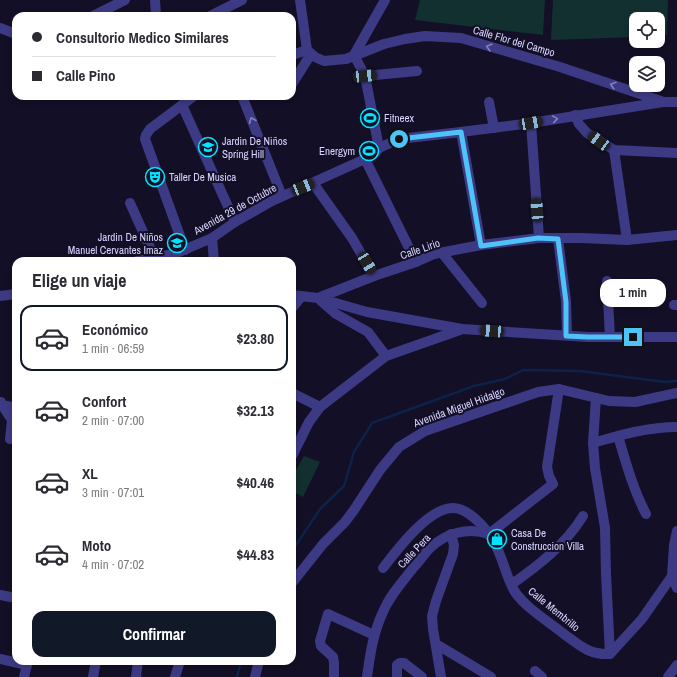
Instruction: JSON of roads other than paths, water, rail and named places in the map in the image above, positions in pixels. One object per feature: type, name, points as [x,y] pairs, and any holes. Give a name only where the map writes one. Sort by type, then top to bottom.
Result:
[{"type":"street","points":[[101,12],[126,0]]},
{"type":"street","points":[[155,0],[156,12]]},
{"type":"street","points":[[218,12],[242,0]]},
{"type":"street","points":[[296,76],[309,52],[300,0]]},
{"type":"street","points":[[379,148],[365,76],[354,55],[385,0]]},
{"type":"street","points":[[0,28],[12,32]]},
{"type":"street","name":"Calle Flor del Campo","points":[[309,52],[318,59],[329,62],[346,59],[384,44],[404,39],[425,36],[461,38],[560,67],[663,102]]},
{"type":"street","points":[[296,54],[309,52]]},
{"type":"street","points":[[365,76],[417,71]]},
{"type":"street","points":[[185,250],[145,139],[150,129],[189,100]]},
{"type":"street","points":[[244,100],[282,196]]},
{"type":"street","points":[[489,102],[494,128]]},
{"type":"street","points":[[663,102],[677,102]]},
{"type":"street","name":"Avenida 29 de Octubre","points":[[155,257],[174,257],[185,250],[212,238],[235,222],[282,196],[365,160],[379,148],[399,139],[531,123],[663,102]]},
{"type":"street","points":[[182,105],[235,222]]},
{"type":"street","points":[[575,115],[579,124],[587,133],[614,150],[677,153]]},
{"type":"street","points":[[531,123],[538,238]]},
{"type":"street","points":[[461,132],[481,246]]},
{"type":"street","points":[[614,150],[627,240]]},
{"type":"street","points":[[365,160],[416,262]]},
{"type":"street","points":[[313,183],[352,238],[374,276]]},
{"type":"street","points":[[130,202],[155,257]]},
{"type":"street","name":"Calle Lirio","points":[[318,298],[434,254],[538,238],[627,240],[677,235]]},
{"type":"street","points":[[212,238],[214,257]]},
{"type":"street","points":[[558,239],[566,302],[566,336]]},
{"type":"street","points":[[442,253],[482,303]]},
{"type":"street","points":[[607,281],[610,337]]},
{"type":"street","points":[[0,296],[12,294]]},
{"type":"street","points":[[297,296],[318,298],[367,312],[462,329],[566,336],[677,336]]},
{"type":"street","points":[[318,298],[336,314],[368,332],[386,356]]},
{"type":"street","points":[[296,448],[308,422],[320,407],[386,356],[462,329]]},
{"type":"street","points":[[489,534],[553,484],[547,467],[559,389]]},
{"type":"street","name":"Avenida Miguel Hidalgo","points":[[296,576],[323,544],[345,522],[380,470],[399,447],[412,437],[438,425],[522,396],[538,392],[559,389],[577,392],[609,401],[635,402],[677,393]]},
{"type":"street","points":[[296,395],[320,407]]},
{"type":"street","points":[[596,398],[593,443],[595,468],[605,528],[610,654]]},
{"type":"street","points":[[1,402],[12,406]]},
{"type":"street","points":[[1,402],[12,420],[10,439]]},
{"type":"street","points":[[593,443],[653,428],[677,427]]},
{"type":"street","points":[[618,436],[630,480],[646,514]]},
{"type":"street","name":"Calle Membrillo","points":[[383,568],[397,550],[429,517],[438,512],[453,508],[462,511],[476,519],[489,534],[496,546],[512,584],[522,600],[568,637],[592,653],[610,654]]},
{"type":"street","points":[[512,584],[528,573],[555,550],[577,526],[583,516]]},
{"type":"street","name":"Calle Pera","points":[[366,677],[374,635],[383,611],[404,578],[429,549],[443,538],[451,534],[468,530],[489,534]]},
{"type":"street","points":[[677,531],[674,545],[672,576],[677,588]]},
{"type":"street","points":[[442,677],[432,629],[432,616],[453,554],[454,545],[451,534]]},
{"type":"street","points":[[610,654],[642,619],[672,576]]},
{"type":"street","points":[[0,595],[12,597]]},
{"type":"street","points":[[334,677],[333,657],[321,646],[320,641],[328,614],[374,635]]},
{"type":"street","points":[[436,644],[490,677]]},
{"type":"street","points":[[0,659],[12,661]]},
{"type":"street","points":[[397,677],[397,666],[400,663],[404,663],[422,677]]},
{"type":"street","points":[[24,677],[27,665]]},
{"type":"street","points":[[93,677],[95,665]]},
{"type":"street","points":[[136,677],[138,665]]},
{"type":"street","points":[[175,677],[179,665]]},
{"type":"street","points":[[255,677],[258,665]]},
{"type":"street","points":[[668,677],[677,665]]},
{"type":"waterway","points":[[296,545],[320,509],[344,486],[354,452],[372,423],[474,386],[505,379],[523,370],[580,371],[665,382],[677,381]]},
{"type":"waterway","points":[[237,677],[240,665]]},
{"type":"place","name":"Fitneex","points":[[370,118]]},
{"type":"place","name":"Jardin De Niños Spring Hill","points":[[208,147]]},
{"type":"place","name":"Energym","points":[[369,151]]},
{"type":"place","name":"Taller De Musica","points":[[155,177]]},
{"type":"place","name":"Jardin De Niños Manuel Cervantes Imaz","points":[[177,243]]},
{"type":"place","name":"Casa De Construccion Villa","points":[[497,539]]}]
